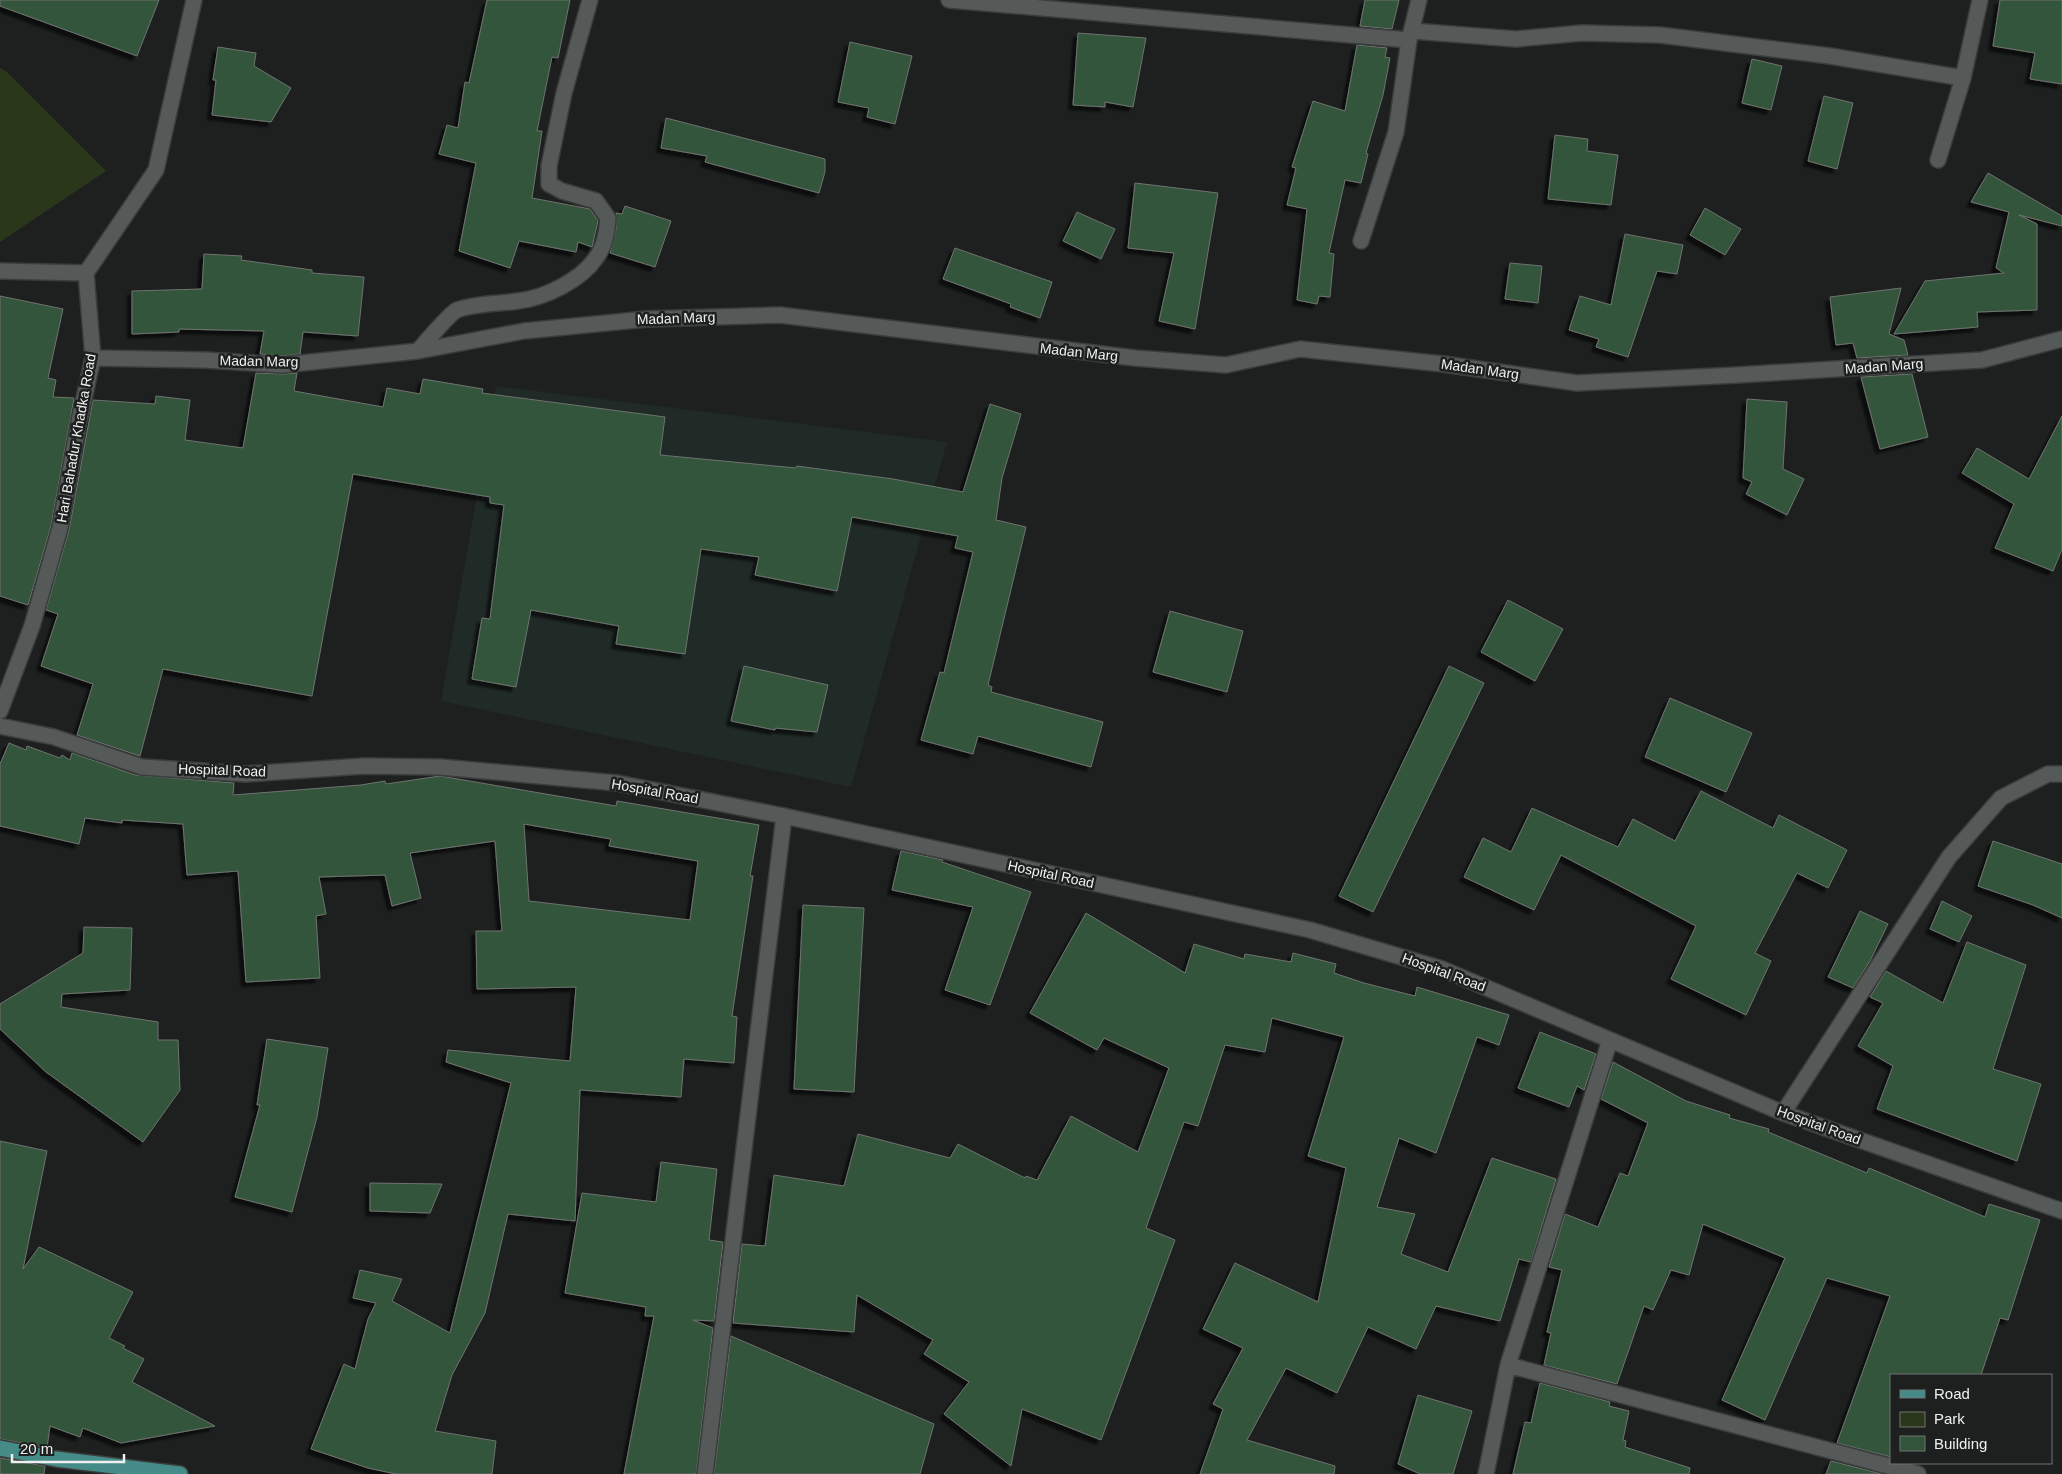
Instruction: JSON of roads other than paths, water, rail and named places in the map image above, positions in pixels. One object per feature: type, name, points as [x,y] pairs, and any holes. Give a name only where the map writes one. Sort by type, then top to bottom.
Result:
[{"type":"main road","points":[[0,1448],[56,1458],[180,1474]]},
{"type":"street","points":[[0,271],[86,273],[156,170],[194,0]]},
{"type":"street","points":[[418,351],[456,310],[538,298],[559,288],[588,269],[598,256],[606,237],[608,218],[596,201],[562,191],[549,184],[549,166],[564,93],[590,0]]},
{"type":"street","points":[[949,0],[1410,35],[1516,39],[1582,33],[1660,35],[1830,56],[1963,78]]},
{"type":"street","points":[[1361,241],[1396,132],[1410,35],[1419,0]]},
{"type":"street","points":[[1938,160],[1963,78],[1980,0]]},
{"type":"street","name":"Hari Bahadur Khadka Road","points":[[0,711],[32,626],[60,528],[79,421],[93,358],[86,273]]},
{"type":"street","name":"Madan Marg","points":[[93,358],[205,360],[282,365],[418,351],[524,331],[618,321],[780,315],[1135,358],[1226,365],[1300,349],[1443,364],[1577,383],[1982,360],[2062,339]]},
{"type":"street","name":"Hospital Road","points":[[0,726],[54,737],[142,767],[246,774],[364,766],[440,767],[617,783],[784,816],[1310,930],[1442,969],[1783,1113],[2062,1211]]},
{"type":"street","points":[[1783,1113],[1949,858],[2002,798],[2048,774],[2062,774]]},
{"type":"street","points":[[705,1474],[784,816]]},
{"type":"street","points":[[1486,1474],[1508,1365],[1610,1040]]},
{"type":"street","points":[[1508,1365],[1918,1474]]}]
